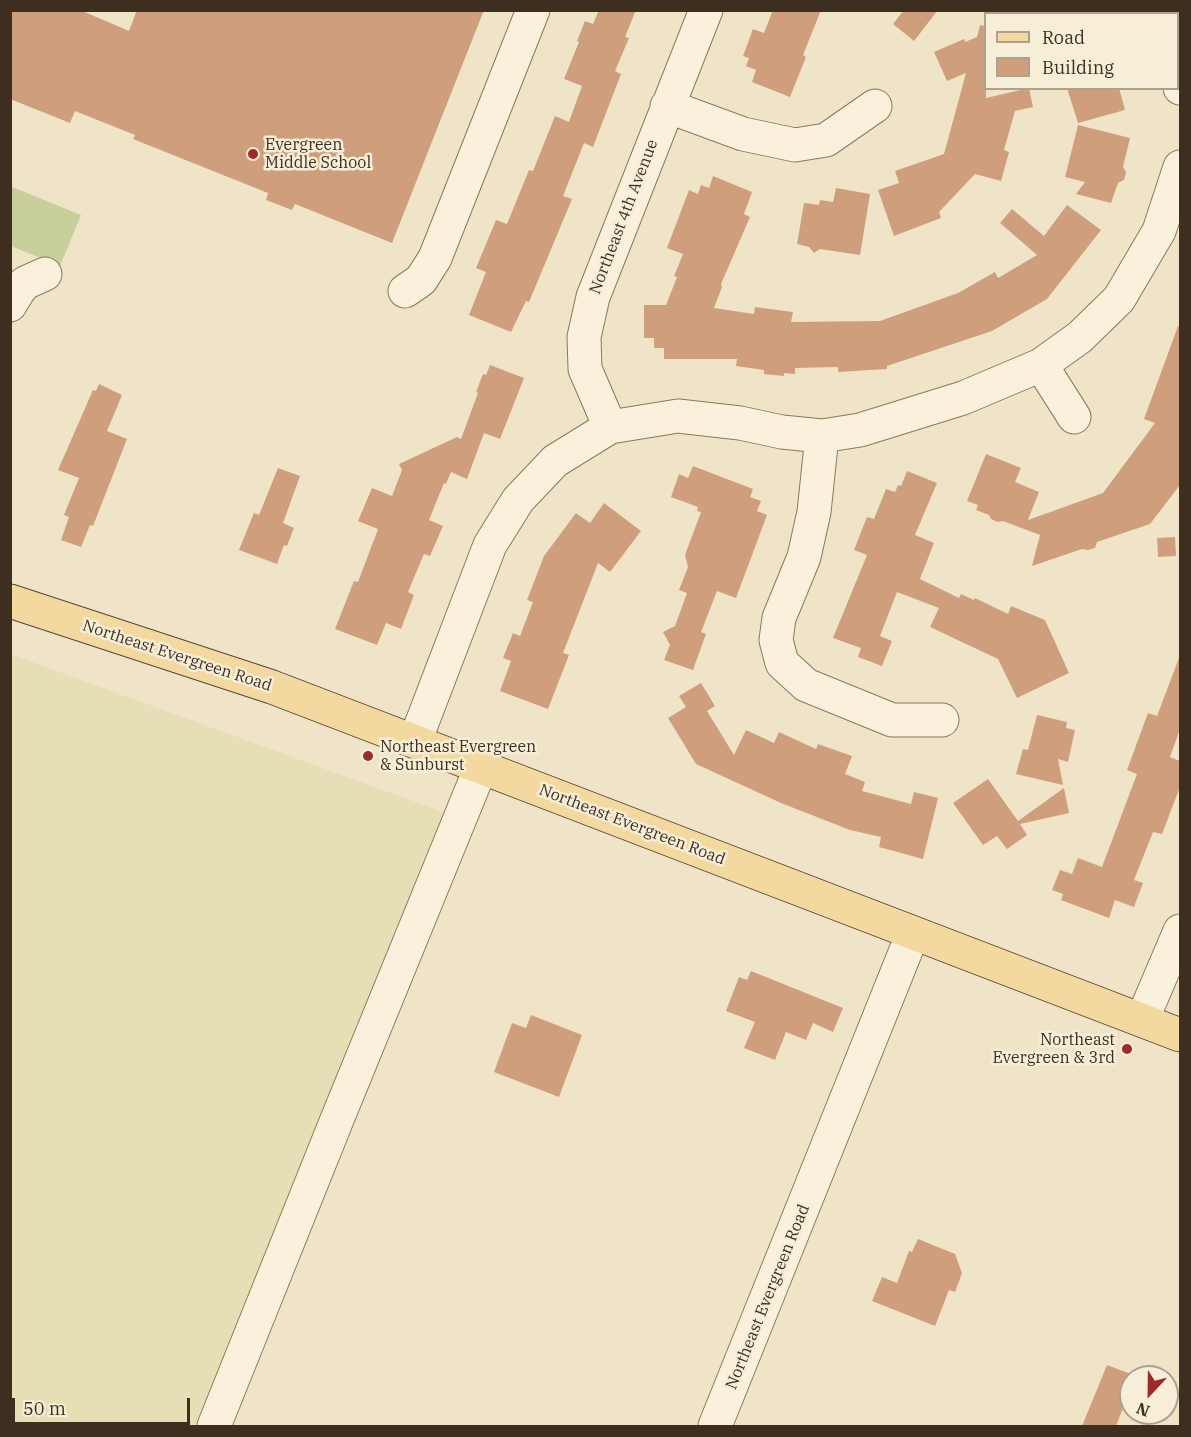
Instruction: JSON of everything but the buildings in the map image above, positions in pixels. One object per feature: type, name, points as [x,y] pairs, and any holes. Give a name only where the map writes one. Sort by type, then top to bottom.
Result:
[{"type":"main road","name":"Northeast Evergreen Road","points":[[10,601],[272,687],[1180,1035]]},
{"type":"street","points":[[405,291],[422,280],[435,258],[533,10]]},
{"type":"street","name":"Northeast 4th Avenue","points":[[609,427],[585,369],[584,337],[593,297],[706,10]]},
{"type":"street","points":[[667,106],[743,135],[795,145],[826,140],[875,106]]},
{"type":"street","points":[[415,741],[490,545],[519,500],[555,461],[609,427],[678,416],[822,436],[860,430],[953,401],[1041,365],[1080,337],[1119,299],[1170,235],[1180,167]]},
{"type":"street","points":[[10,305],[25,283],[45,274]]},
{"type":"street","points":[[1041,365],[1074,417]]},
{"type":"street","points":[[822,436],[814,512],[804,556],[779,618],[776,640],[782,663],[806,685],[892,720],[942,720]]},
{"type":"street","points":[[214,1426],[481,767]]},
{"type":"street","points":[[1142,1020],[1180,930]]},
{"type":"street","name":"Northeast Evergreen Road","points":[[715,1426],[913,933]]},
{"type":"shaded area","points":[[10,654],[446,813],[196,1426],[11,1426]]},
{"type":"green space","points":[[10,186],[81,215],[60,266],[11,246]]},
{"type":"place","name":"Evergreen Middle School","points":[[253,154]]},
{"type":"place","name":"Northeast Evergreen & Sunburst","points":[[368,756]]},
{"type":"place","name":"Northeast Evergreen & 3rd","points":[[1127,1049]]}]
